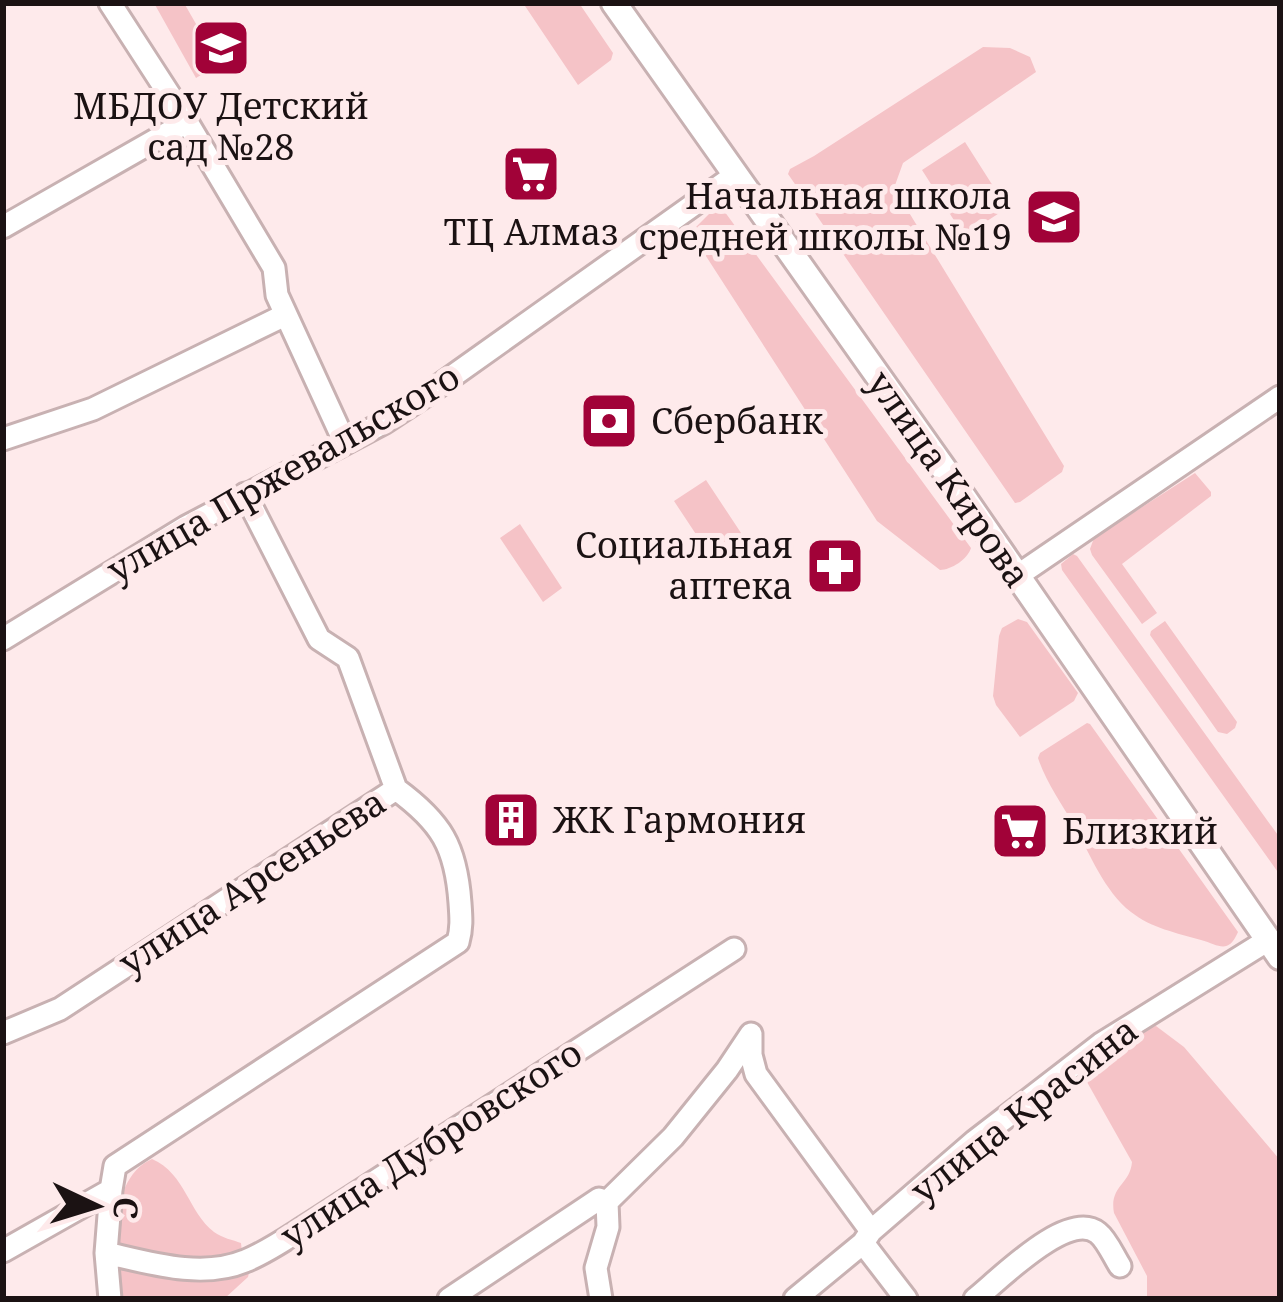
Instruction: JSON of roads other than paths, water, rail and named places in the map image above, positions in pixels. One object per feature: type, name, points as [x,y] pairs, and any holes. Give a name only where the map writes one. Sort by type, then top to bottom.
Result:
[{"type":"main road","name":"улица Кирова","points":[[614,3],[1274,948]]},
{"type":"street","points":[[110,3],[274,268],[277,295],[345,443]]},
{"type":"street","points":[[3,227],[187,122]]},
{"type":"street","name":"улица Пржевальского","points":[[3,639],[186,527],[426,395],[734,176]]},
{"type":"street","points":[[3,439],[93,409],[286,315]]},
{"type":"street","points":[[1017,576],[1280,397]]},
{"type":"street","name":"улица Арсеньева","points":[[3,1033],[60,1009],[396,789],[348,658],[320,639],[245,494]]},
{"type":"street","points":[[110,1299],[106,1253],[116,1166],[458,942],[461,921],[451,850],[430,818],[396,789]]},
{"type":"street","name":"улица Красина","points":[[795,1299],[975,1141],[1101,1044],[1274,948]]},
{"type":"street","name":"улица Дубровского","points":[[106,1253],[162,1266],[216,1269],[246,1261],[734,949]]},
{"type":"street","points":[[601,1299],[596,1268],[608,1227],[607,1202],[673,1137],[751,1034],[756,1074],[907,1299]]},
{"type":"street","points":[[3,1251],[111,1190]]},
{"type":"street","points":[[449,1299],[598,1198],[607,1202]]},
{"type":"street","points":[[975,1299],[1068,1229],[1098,1233],[1120,1266]]},
{"type":"place","name":"МБДОУ Детский сад №28","points":[[221,48]]},
{"type":"place","name":"ТЦ Алмаз","points":[[531,174]]},
{"type":"place","name":"Начальная школа средней школы №19","points":[[1054,217]]},
{"type":"place","name":"Сбербанк","points":[[609,421]]},
{"type":"place","name":"Социальная аптека","points":[[835,566]]},
{"type":"place","name":"ЖК Гармония","points":[[511,820]]},
{"type":"place","name":"Близкий","points":[[1020,831]]}]
